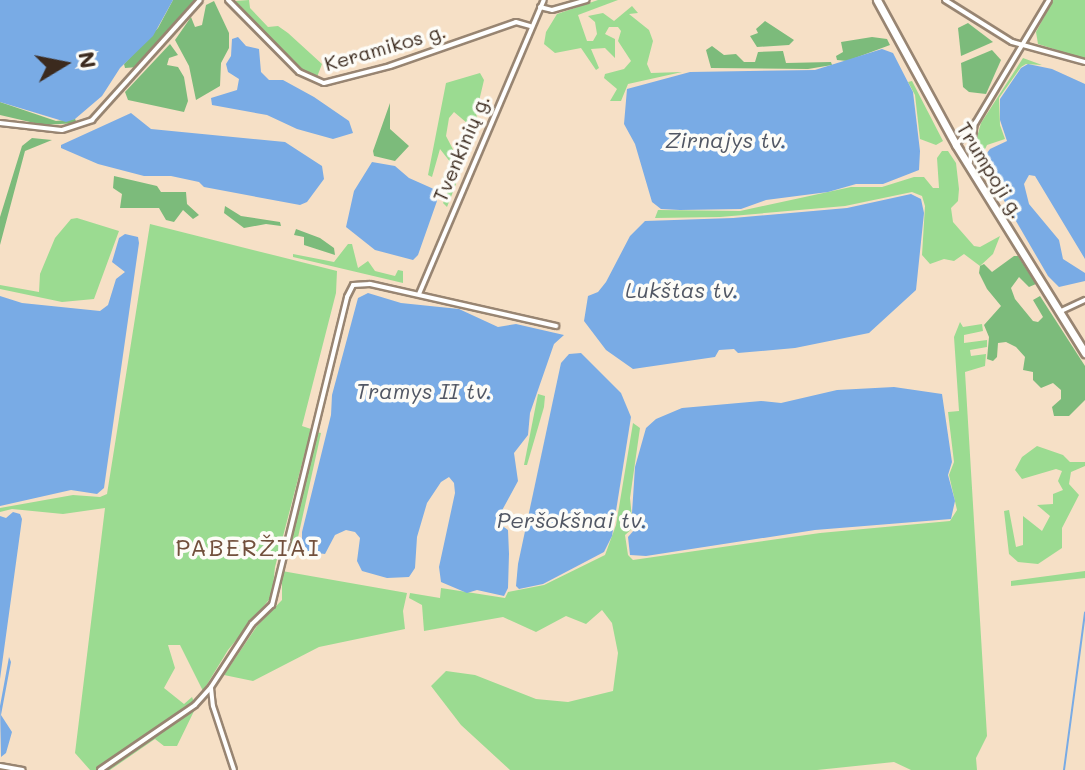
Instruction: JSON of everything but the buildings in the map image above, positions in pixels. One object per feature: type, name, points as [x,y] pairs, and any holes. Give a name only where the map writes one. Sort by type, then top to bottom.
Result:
[{"type":"main road","name":"Trumpoji g.","points":[[877,0],[970,170],[1085,353]]},
{"type":"street","points":[[0,123],[43,130],[70,129],[98,115],[200,0]]},
{"type":"street","name":"Keramikos g.","points":[[228,0],[299,72],[324,83],[390,66],[516,22],[530,26]]},
{"type":"street","name":"Tvenkinių g.","points":[[419,294],[530,26],[544,0]]},
{"type":"street","points":[[540,7],[552,10],[587,0]]},
{"type":"street","points":[[945,0],[1024,46],[1085,62]]},
{"type":"street","points":[[956,145],[976,122],[1049,0]]},
{"type":"street","points":[[970,170],[970,142],[976,122]]},
{"type":"street","points":[[956,145],[970,142]]},
{"type":"street","points":[[100,770],[195,705],[211,687],[240,640],[276,598],[280,566],[350,290],[358,283],[370,284],[556,326]]},
{"type":"street","points":[[1059,312],[1085,300]]},
{"type":"street","points":[[211,687],[213,706],[234,770]]},
{"type":"street","points":[[0,766],[23,770]]},
{"type":"green space","points":[[173,0],[196,0],[138,67],[125,68],[124,64],[158,28]]},
{"type":"green space","points":[[249,0],[250,8],[268,27],[278,26],[322,64],[317,77],[300,68],[235,1]]},
{"type":"green space","points":[[598,0],[618,0],[578,15],[587,41],[593,41],[597,34],[595,22],[588,16],[603,13],[614,21],[632,6],[638,13],[629,14],[649,30],[653,41],[647,64],[651,73],[682,72],[628,84],[621,101],[610,101],[617,89],[604,78],[605,74],[624,69],[631,61],[618,41],[621,31],[618,27],[609,27],[605,34],[615,39],[615,58],[605,48],[591,49],[599,68],[596,70],[581,48],[555,53],[544,44],[546,32],[557,14]]},
{"type":"green space","points":[[1053,0],[1085,0],[1085,59],[1038,44],[1036,32]]},
{"type":"green space","points":[[214,1],[229,33],[229,48],[221,63],[220,86],[196,100],[189,66],[175,40],[191,17],[195,27],[202,25],[206,5]]},
{"type":"green space","points":[[765,21],[794,40],[789,45],[757,47],[750,36],[758,33],[756,29]]},
{"type":"green space","points":[[968,23],[993,42],[961,56],[958,28]]},
{"type":"green space","points":[[872,37],[887,39],[890,45],[847,61],[837,60],[836,56],[843,52],[841,42]]},
{"type":"green space","points":[[170,44],[178,55],[169,58],[167,65],[178,67],[184,77],[188,101],[184,112],[128,100],[125,92]]},
{"type":"green space","points":[[712,46],[724,55],[736,54],[744,62],[755,62],[758,52],[783,51],[786,63],[831,62],[832,65],[808,69],[711,68],[706,50]]},
{"type":"green space","points":[[992,50],[1001,60],[986,94],[969,92],[963,87],[961,63]]},
{"type":"green space","points":[[1023,58],[1042,65],[1026,64],[1021,67],[999,98],[1000,125],[1005,139],[987,145],[979,162],[975,144],[981,123]]},
{"type":"green space","points":[[480,73],[484,80],[476,114],[480,124],[475,127],[467,146],[463,143],[467,123],[454,112],[449,118],[446,136],[459,161],[453,177],[456,184],[447,207],[443,203],[449,189],[443,178],[451,163],[440,149],[432,177],[428,175],[446,83]]},
{"type":"green space","points":[[912,81],[943,141],[936,145],[920,139],[915,95],[908,82]]},
{"type":"green space","points":[[0,102],[56,121],[75,119],[77,123],[43,125],[0,115]]},
{"type":"green space","points":[[390,103],[390,129],[409,146],[395,161],[374,156],[373,151]]},
{"type":"green space","points":[[32,138],[52,140],[25,151],[0,245],[0,217],[22,146]]},
{"type":"green space","points":[[942,151],[948,151],[956,163],[959,189],[958,201],[951,208],[953,222],[974,246],[980,247],[1000,236],[993,254],[980,266],[964,254],[954,261],[944,259],[930,264],[922,255],[925,206],[922,196],[912,192],[845,206],[720,217],[655,218],[658,210],[740,211],[851,187],[882,187],[914,177],[924,177],[933,188],[939,188],[937,158]]},
{"type":"green space","points":[[114,176],[157,186],[161,192],[186,192],[187,204],[199,215],[193,219],[183,210],[174,222],[166,220],[159,208],[120,208],[122,194],[113,188]]},
{"type":"green space","points":[[225,206],[241,216],[280,222],[281,226],[266,224],[244,228],[224,213]]},
{"type":"green space","points":[[77,218],[119,231],[94,299],[62,302],[0,289],[0,285],[39,292],[40,274],[55,238],[71,219]]},
{"type":"green space","points":[[150,224],[337,271],[336,293],[302,426],[311,429],[275,567],[272,596],[228,650],[203,691],[180,645],[168,645],[175,668],[164,688],[184,704],[192,697],[196,707],[177,746],[164,746],[155,739],[110,770],[90,770],[75,753],[105,508],[63,514],[12,509],[0,512],[0,508],[73,495],[100,497],[107,494]]},
{"type":"green space","points":[[296,229],[320,238],[334,248],[335,255],[304,245],[304,237],[294,235]]},
{"type":"green space","points":[[348,244],[352,244],[358,268],[368,261],[375,271],[395,276],[398,270],[403,271],[403,283],[293,257],[293,254],[334,262]]},
{"type":"green space","points":[[1018,256],[1036,284],[1029,287],[1019,277],[1011,288],[1015,299],[1033,321],[1038,322],[1043,317],[1033,300],[1040,296],[1085,366],[1085,400],[1069,416],[1054,416],[1052,407],[1061,399],[1061,390],[1053,383],[1041,388],[1033,380],[1033,372],[1023,370],[1025,357],[1016,347],[1006,342],[998,343],[997,357],[993,361],[987,359],[989,337],[984,325],[1001,306],[987,289],[979,273],[980,266],[984,264],[992,272]]},
{"type":"green space","points":[[960,322],[963,327],[982,324],[983,331],[964,335],[964,343],[987,340],[987,347],[970,350],[971,356],[986,354],[985,366],[965,372],[987,736],[976,758],[977,770],[911,770],[894,762],[817,770],[510,770],[461,725],[431,686],[446,671],[475,675],[536,699],[568,702],[613,691],[618,653],[612,623],[602,610],[586,624],[566,616],[536,632],[503,617],[424,631],[422,605],[409,598],[410,593],[440,598],[441,588],[505,598],[508,592],[544,585],[605,555],[616,525],[633,423],[640,428],[630,498],[633,528],[625,535],[628,555],[633,560],[820,533],[950,521],[957,510],[949,475],[954,462],[948,412],[959,411],[954,337]]},
{"type":"green space","points":[[538,394],[545,396],[544,407],[527,465],[524,465]]},
{"type":"green space","points":[[316,432],[321,433],[295,551],[291,554],[287,552]]},
{"type":"green space","points":[[1037,446],[1063,455],[1070,462],[1085,462],[1085,466],[1071,472],[1069,484],[1079,495],[1062,528],[1062,548],[1038,564],[1018,562],[1009,554],[1004,511],[1009,510],[1016,547],[1023,545],[1023,516],[1042,531],[1050,516],[1037,505],[1053,504],[1053,494],[1063,490],[1058,481],[1062,471],[1056,469],[1022,479],[1015,470],[1022,457]]},
{"type":"green space","points":[[282,571],[407,593],[403,611],[405,629],[319,647],[253,681],[224,675],[257,626],[282,600]]},
{"type":"green space","points":[[1085,571],[1085,578],[1011,586],[1011,581]]},
{"type":"water","points":[[0,0],[173,0],[153,36],[120,68],[102,96],[75,119],[66,122],[0,102]]},
{"type":"water","points":[[238,37],[246,46],[259,49],[261,72],[269,80],[283,80],[314,97],[349,121],[353,133],[333,139],[297,129],[267,115],[212,105],[211,98],[237,90],[239,79],[228,72],[226,64],[231,56],[232,39]]},
{"type":"water","name":"Zirnajys tv.","points":[[882,49],[893,53],[913,92],[920,151],[919,170],[883,184],[856,184],[828,192],[766,200],[741,209],[661,209],[652,202],[635,144],[624,124],[627,89],[690,72],[815,70]]},
{"type":"water","points":[[1028,64],[1052,69],[1085,84],[1085,259],[1035,176],[1029,175],[1024,184],[1029,204],[1059,240],[1063,259],[1085,273],[1085,281],[1059,287],[1048,276],[981,161],[990,149],[1007,141],[1000,120],[1000,99],[1021,68]]},
{"type":"water","points":[[131,113],[151,129],[285,142],[322,166],[324,179],[307,202],[300,205],[204,187],[199,182],[171,176],[144,176],[98,164],[61,148],[61,145]]},
{"type":"water","points":[[372,162],[395,166],[409,178],[436,190],[437,201],[418,255],[413,260],[375,250],[346,227],[354,191]]},
{"type":"water","name":"Lukštas tv.","points":[[911,194],[921,199],[924,213],[916,290],[869,333],[795,348],[738,353],[734,349],[719,350],[715,357],[633,369],[606,350],[584,321],[588,296],[598,292],[606,282],[630,236],[645,221],[733,218],[847,208]]},
{"type":"water","points":[[125,234],[138,237],[139,243],[104,488],[97,494],[71,490],[0,506],[0,296],[22,303],[100,311],[108,305],[116,279],[125,272],[112,262],[119,238]]},
{"type":"water","name":"Tramys II tv.","points":[[368,293],[401,303],[459,309],[498,327],[516,324],[564,335],[554,344],[530,413],[528,435],[514,453],[518,481],[499,516],[501,525],[508,530],[508,588],[504,596],[477,590],[467,593],[441,582],[439,567],[455,493],[454,483],[449,477],[441,482],[427,503],[417,537],[415,568],[409,577],[387,578],[362,571],[357,561],[360,538],[355,532],[346,530],[335,535],[325,554],[302,551],[302,532],[331,415],[332,395],[358,298]]},
{"type":"water","name":"Peršokšnai tv.","points":[[581,353],[621,393],[631,417],[612,536],[604,552],[543,584],[519,589],[516,586],[518,564],[561,363],[569,354]]},
{"type":"water","points":[[894,387],[942,394],[952,462],[948,475],[955,501],[951,519],[815,530],[646,556],[630,555],[628,537],[635,529],[632,513],[635,467],[646,428],[656,419],[682,408],[761,401],[781,403],[837,390]]},
{"type":"water","points":[[13,512],[20,514],[22,519],[0,679],[0,516],[6,518]]},
{"type":"water","points":[[9,657],[11,662],[1,715],[12,732],[6,753],[1,757],[0,706]]},
{"type":"waterway","points":[[1064,770],[1085,612]]},
{"type":"waterway","points":[[104,770],[190,712]]},
{"type":"waterway","points":[[0,769],[6,770]]},
{"type":"district","name":"PABERŽIAI","points":[[248,547]]}]
